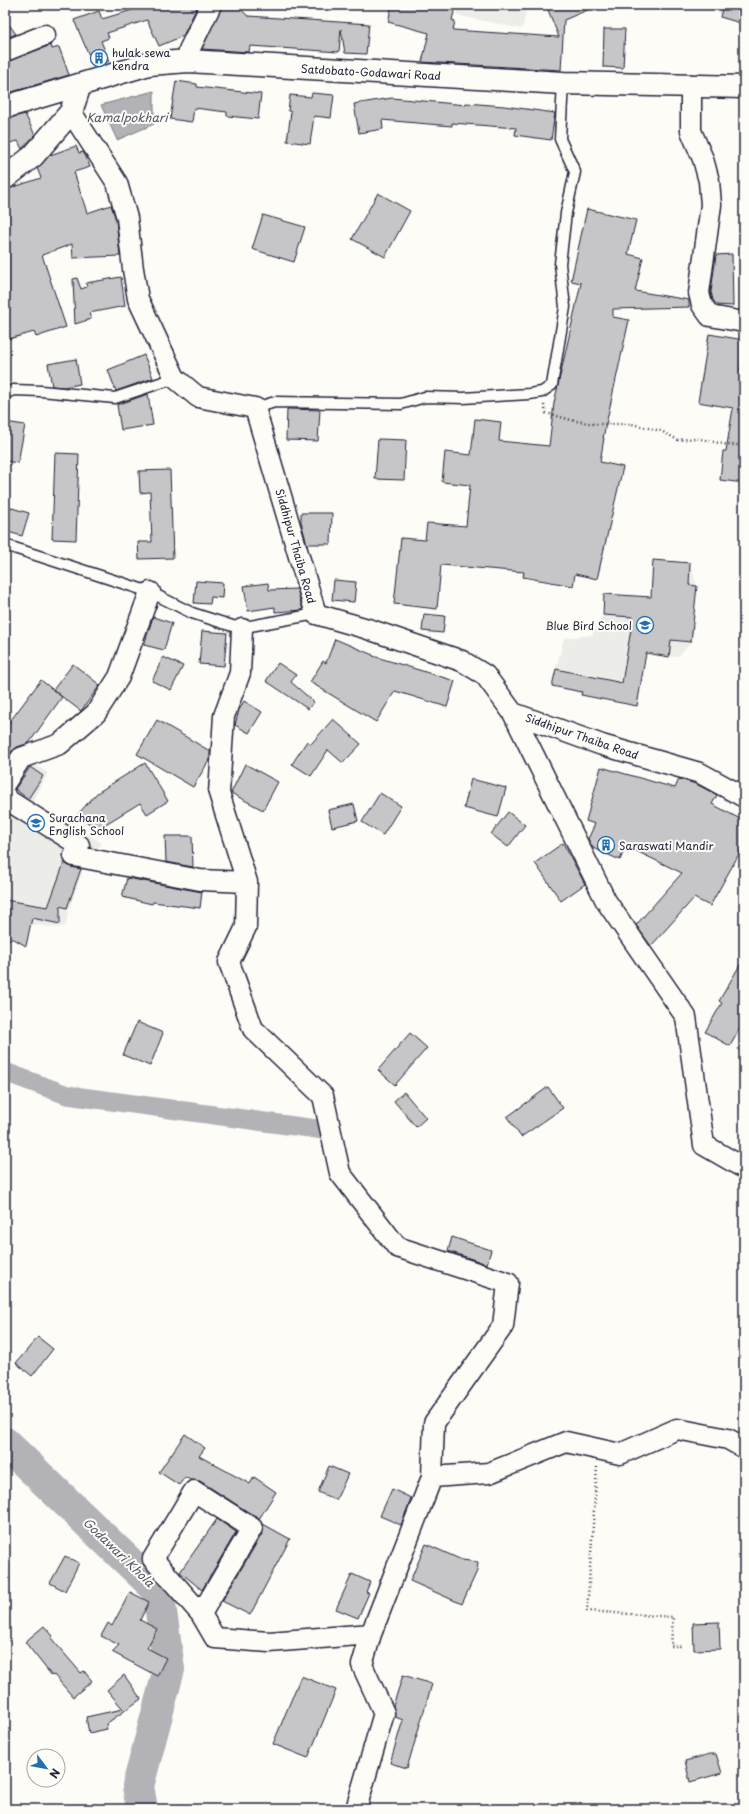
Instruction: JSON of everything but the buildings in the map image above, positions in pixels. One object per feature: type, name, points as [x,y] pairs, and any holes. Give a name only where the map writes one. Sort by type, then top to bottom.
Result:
[{"type":"street","points":[[188,61],[189,50],[211,5]]},
{"type":"street","points":[[5,51],[45,35]]},
{"type":"street","name":"Satdobato-Godawari Road","points":[[5,107],[149,64],[188,61],[563,83],[744,87]]},
{"type":"street","points":[[5,178],[32,156],[71,112],[80,85]]},
{"type":"street","points":[[691,85],[691,131],[703,159],[709,181],[711,206],[699,293],[702,305],[710,316],[744,322]]},
{"type":"street","points":[[71,112],[117,184],[127,218],[138,299],[175,378],[198,397],[256,408]]},
{"type":"street","name":"Siddhipur Thaiba Road","points":[[256,408],[316,614],[368,629],[462,661],[485,675],[513,713],[602,745],[700,773],[744,798]]},
{"type":"street","points":[[5,783],[21,758],[60,744],[96,713],[119,677],[150,592]]},
{"type":"street","points":[[242,629],[240,673],[224,716],[219,793],[247,882],[246,927],[229,962],[253,1029],[323,1096],[340,1173],[397,1247],[508,1283],[503,1326],[434,1423],[432,1477],[370,1634],[362,1665],[384,1713],[356,1809]]},
{"type":"street","points":[[513,713],[606,901],[686,1017],[704,1145],[744,1168]]},
{"type":"street","points":[[5,795],[6,798],[80,846],[74,856],[200,880],[247,882]]},
{"type":"street","points":[[432,1477],[489,1473],[566,1442],[620,1454],[677,1429],[728,1439],[744,1448]]},
{"type":"street","points":[[201,1614],[252,1528],[194,1491],[153,1559],[201,1614],[215,1638],[269,1642],[370,1634]]},
{"type":"lane","points":[[256,408],[275,402],[401,404],[425,397],[462,398],[529,394],[542,392],[552,385],[565,307],[560,264],[566,213],[575,172],[560,139],[563,83]]},
{"type":"lane","points":[[5,394],[13,390],[115,398],[175,378]]},
{"type":"lane","points":[[5,545],[150,592],[192,613],[242,629],[316,614]]},
{"type":"path","points":[[542,392],[546,412],[571,420],[594,424],[632,424],[661,431],[678,440],[696,438],[728,445],[744,445]]},
{"type":"path","points":[[597,1466],[587,1611],[673,1617],[671,1646],[684,1646]]},
{"type":"shaded area","points":[[458,5],[528,5],[522,29],[456,15]]},
{"type":"shaded area","name":"Blue Bird School","points":[[653,561],[690,563],[697,586],[691,642],[679,656],[669,657],[646,653],[637,706],[581,695],[572,690],[552,686],[564,638],[592,635],[603,615],[604,594],[654,597]]},
{"type":"shaded area","name":"Surachana English School","points":[[27,759],[48,773],[33,802],[102,843],[83,870],[69,909],[66,925],[59,928],[8,921],[5,922],[5,787]]},
{"type":"water","name":"Kamalpokhari","points":[[154,91],[154,124],[117,140],[101,105]]},
{"type":"waterway","points":[[5,1072],[67,1095],[331,1131]]},
{"type":"waterway","name":"Godawari Khola","points":[[5,1443],[158,1590],[169,1669],[138,1786],[142,1809]]},
{"type":"place","name":"hulak sewa kendra","points":[[99,58]]},
{"type":"place","name":"Blue Bird School","points":[[645,625]]},
{"type":"place","name":"Surachana English School","points":[[36,823]]},
{"type":"place","name":"Saraswati Mandir","points":[[606,845]]}]
